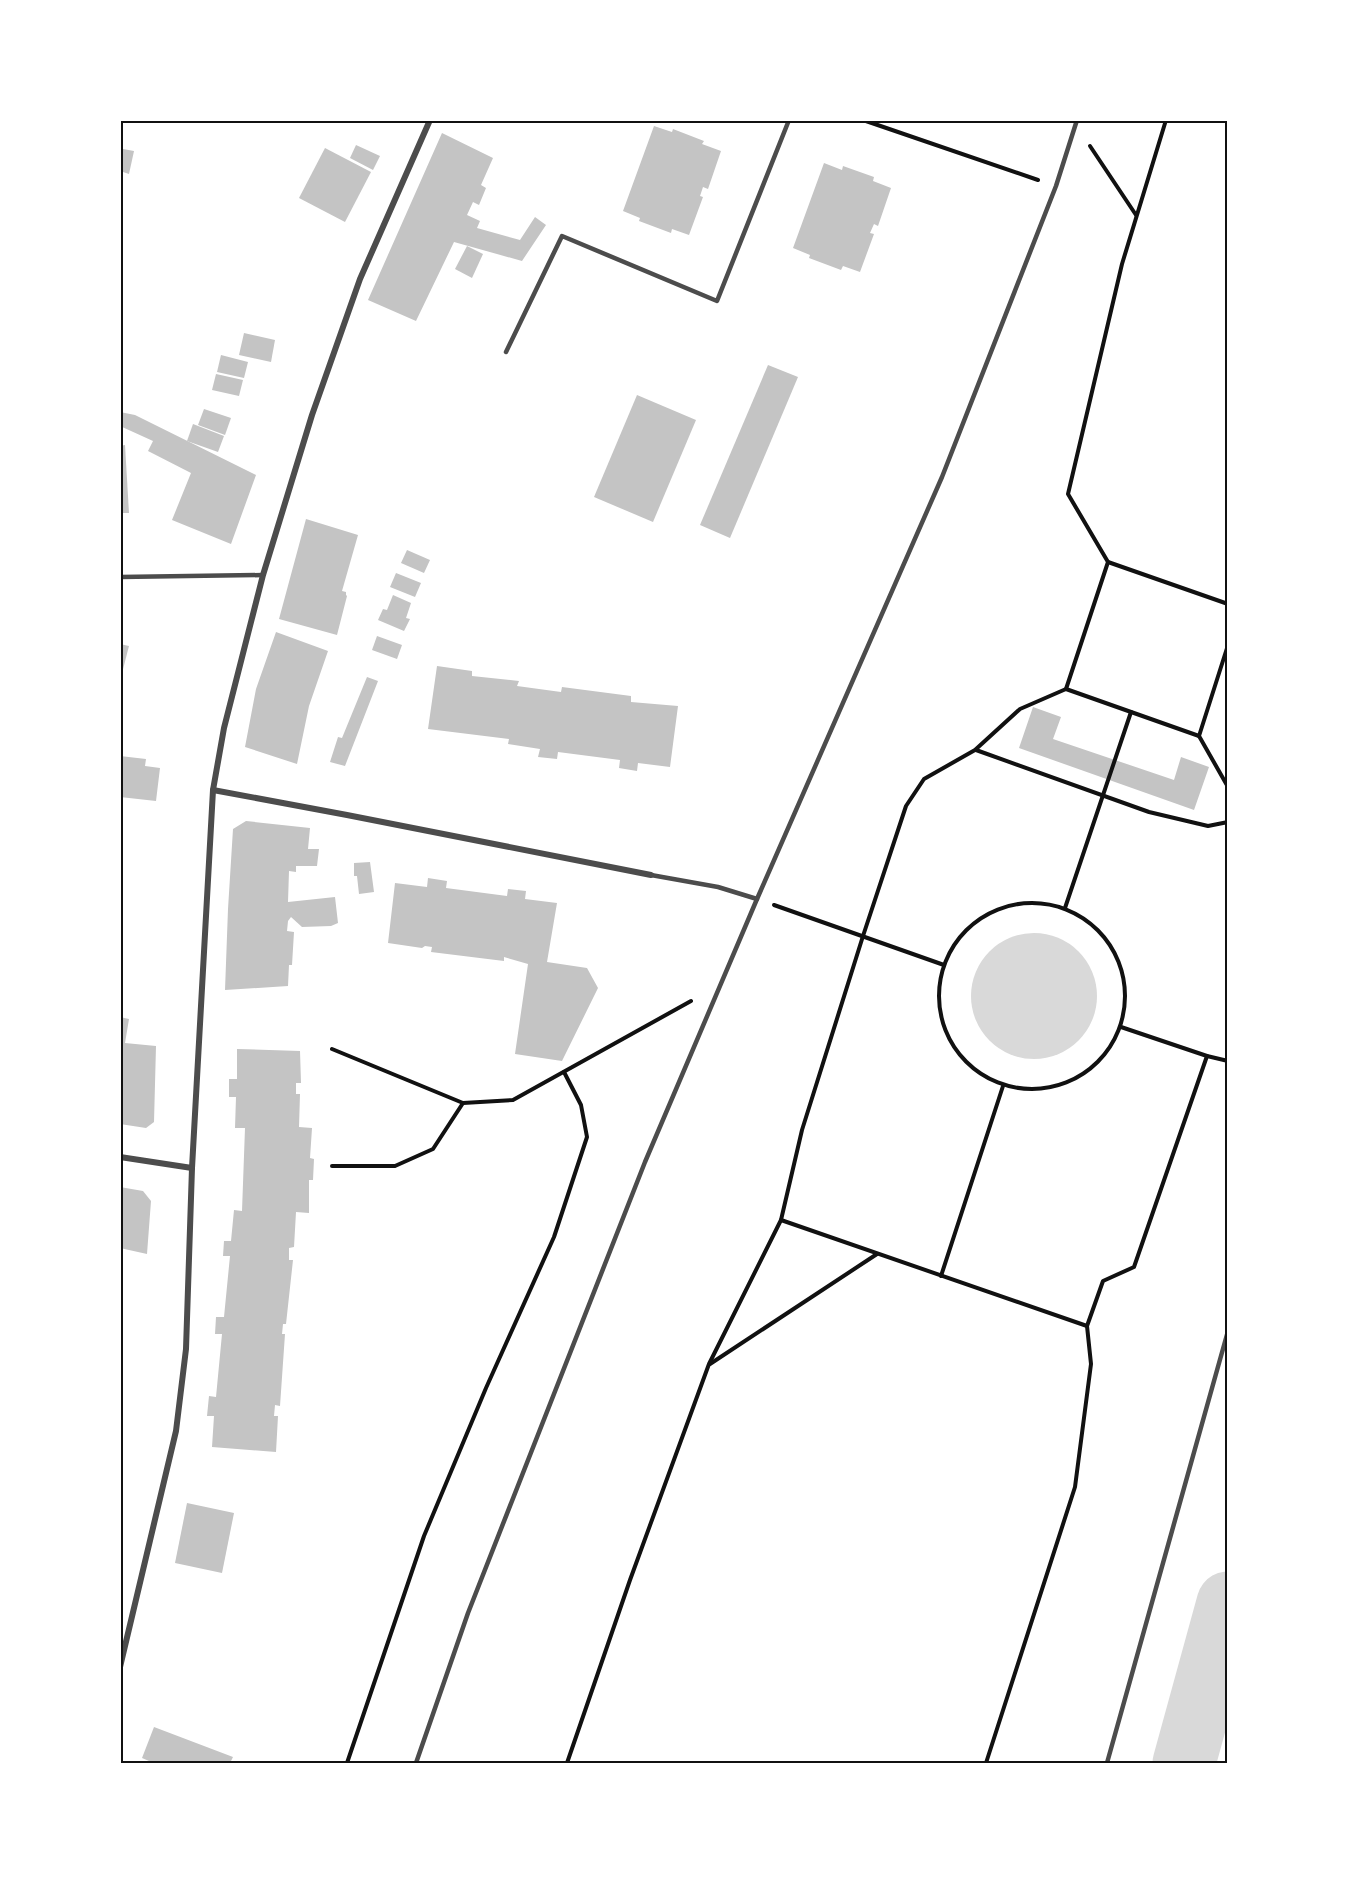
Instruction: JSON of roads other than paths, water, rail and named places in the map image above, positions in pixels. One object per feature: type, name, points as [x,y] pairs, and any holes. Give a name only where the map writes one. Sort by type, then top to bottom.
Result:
[{"type":"street","points":[[120,1667],[176,1431],[186,1349],[192,1168],[213,790],[224,728],[263,575],[312,415],[360,279],[430,120]]},
{"type":"street","points":[[213,790],[651,875]]},
{"type":"street","points":[[120,1157],[192,1168]]},
{"type":"lane","points":[[506,352],[562,236],[717,301],[789,120]]},
{"type":"lane","points":[[416,1763],[468,1613],[645,1162],[757,899],[942,477],[1056,186],[1077,120]]},
{"type":"lane","points":[[120,576],[263,575]]},
{"type":"lane","points":[[651,875],[718,887],[757,899]]},
{"type":"lane","points":[[1107,1763],[1228,1331]]},
{"type":"waterway","points":[[1184,1763],[1228,1603]]}]
